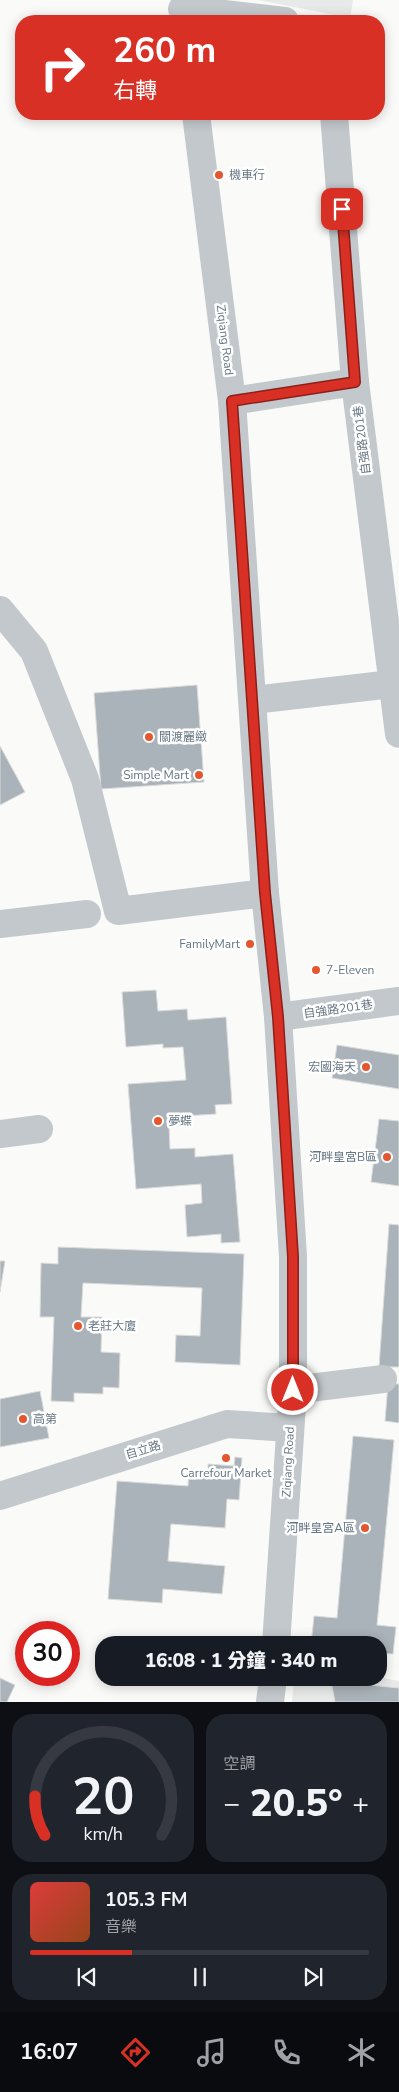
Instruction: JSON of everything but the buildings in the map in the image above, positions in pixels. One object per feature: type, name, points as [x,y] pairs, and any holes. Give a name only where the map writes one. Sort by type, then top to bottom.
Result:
[{"type":"street","points":[[183,10],[229,15]]},
{"type":"street","name":"Ziqiang Road","points":[[197,120],[232,401],[265,893],[278,1017],[293,1257],[293,1390],[277,1636]]},
{"type":"street","name":"自強路201巷","points":[[334,120],[355,382],[399,734]]},
{"type":"street","points":[[232,401],[355,382]]},
{"type":"street","points":[[0,610],[34,651],[85,779],[118,911],[265,893]]},
{"type":"street","points":[[253,700],[392,684]]},
{"type":"street","points":[[0,924],[87,914]]},
{"type":"street","name":"自強路201巷","points":[[278,1017],[399,1001]]},
{"type":"street","points":[[0,1134],[39,1129]]},
{"type":"street","points":[[293,1390],[383,1379]]},
{"type":"street","name":"自立路","points":[[0,1496],[227,1424],[290,1428]]},
{"type":"street","points":[[270,1702],[272,1686]]},
{"type":"shaded area","points":[[258,0],[353,0],[350,15],[335,15]]},
{"type":"shaded area","points":[[387,1679],[399,1681],[399,1702],[292,1702],[293,1686],[387,1686]]},
{"type":"place","name":"機車行","points":[[219,175]]},
{"type":"place","name":"關渡麗緻","points":[[149,737]]},
{"type":"place","name":"Simple Mart","points":[[199,775]]},
{"type":"place","name":"FamilyMart","points":[[250,944]]},
{"type":"place","name":"7-Eleven","points":[[316,970]]},
{"type":"place","name":"宏國海天","points":[[366,1067]]},
{"type":"place","name":"夢蝶","points":[[158,1121]]},
{"type":"place","name":"河畔皇宮B區","points":[[387,1157]]},
{"type":"place","name":"老莊大廈","points":[[78,1326]]},
{"type":"place","name":"高第","points":[[23,1419]]},
{"type":"place","name":"Carrefour Market","points":[[226,1458]]},
{"type":"place","name":"河畔皇宮A區","points":[[365,1528]]},
{"type":"route","points":[[293,1390],[293,1257],[278,1017],[265,893],[232,401],[355,382],[342,209]]}]
